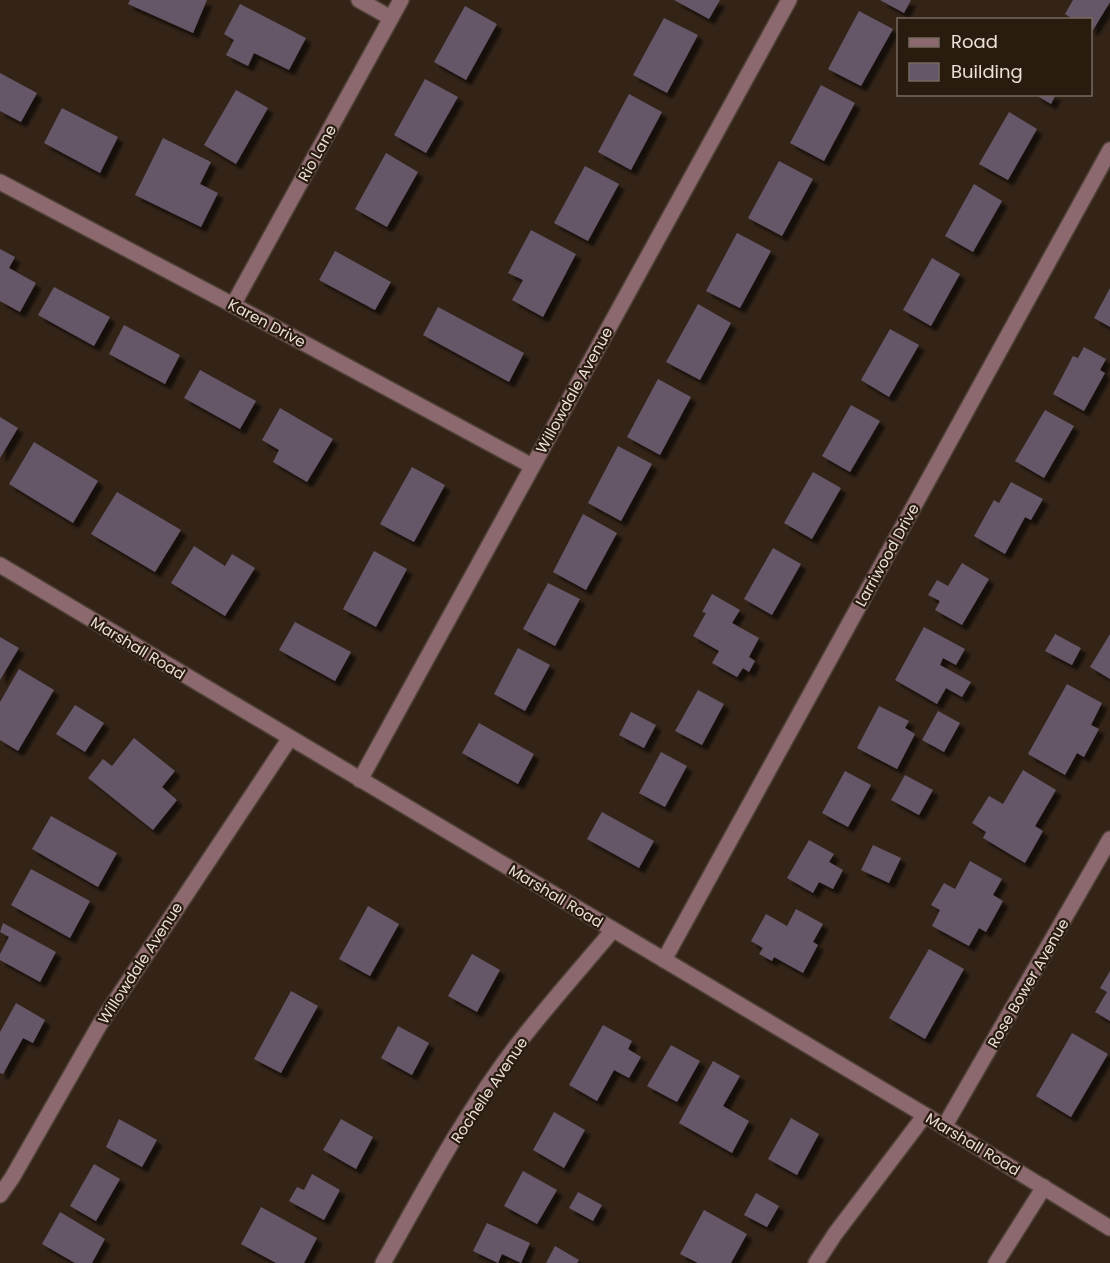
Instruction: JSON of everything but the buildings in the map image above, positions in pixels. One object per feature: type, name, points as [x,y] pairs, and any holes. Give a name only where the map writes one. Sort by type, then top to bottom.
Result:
[{"type":"street","points":[[359,0],[391,18]]},
{"type":"street","name":"Rio Lane","points":[[233,305],[401,0]]},
{"type":"street","name":"Willowdale Avenue","points":[[360,780],[789,0]]},
{"type":"street","name":"Larriwood Drive","points":[[664,960],[1110,150]]},
{"type":"street","name":"Karen Drive","points":[[0,182],[532,466]]},
{"type":"street","name":"Marshall Road","points":[[0,566],[944,1126],[1110,1228]]},
{"type":"street","name":"Willowdale Avenue","points":[[0,1195],[100,1024],[290,738]]},
{"type":"street","name":"Rose Bower Avenue","points":[[944,1126],[1110,839]]},
{"type":"street","name":"Rochelle Avenue","points":[[383,1263],[433,1174],[485,1090],[517,1045],[613,930]]},
{"type":"street","points":[[816,1263],[835,1234],[925,1115]]},
{"type":"street","points":[[996,1263],[1044,1187]]}]
